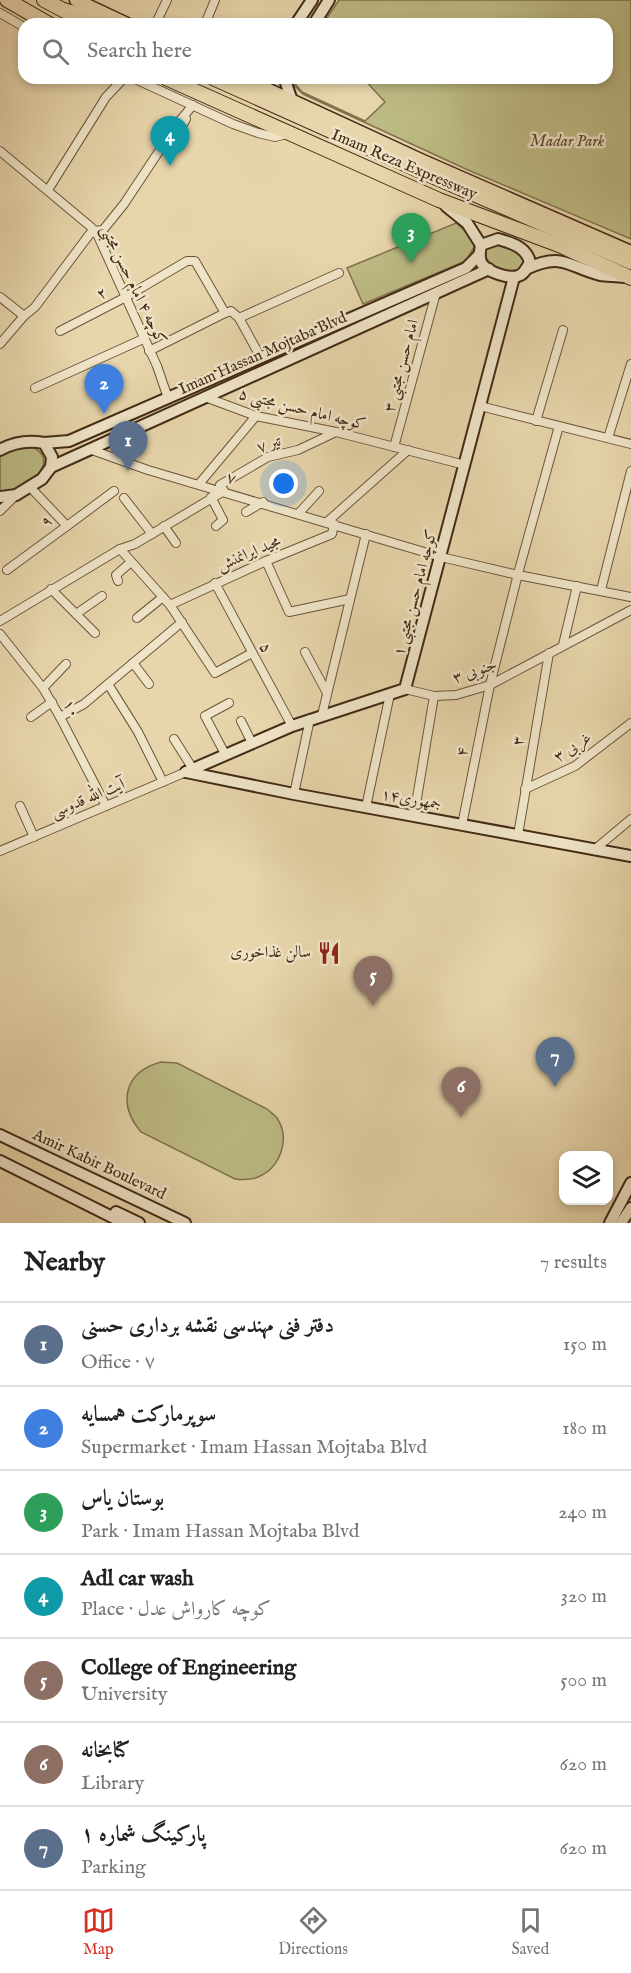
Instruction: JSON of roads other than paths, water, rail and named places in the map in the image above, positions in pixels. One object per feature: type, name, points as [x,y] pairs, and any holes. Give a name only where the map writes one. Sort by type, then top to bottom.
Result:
[{"type":"highway","points":[[7,0],[38,18]]},
{"type":"highway","points":[[44,0],[80,18]]},
{"type":"highway","points":[[63,10],[94,18]]},
{"type":"highway","name":"Imam Reza Expressway","points":[[179,84],[439,200],[559,245],[630,278]]},
{"type":"highway","name":"Imam Reza Expressway","points":[[227,84],[421,166],[631,262]]},
{"type":"main road","points":[[76,0],[114,18]]},
{"type":"main road","points":[[300,18],[312,0]]},
{"type":"main road","points":[[318,18],[329,0]]},
{"type":"main road","points":[[256,84],[421,166],[631,253]]},
{"type":"main road","points":[[286,84],[292,101]]},
{"type":"main road","points":[[439,200],[467,223],[480,250],[481,263],[489,269],[514,277],[525,273],[530,262],[528,254],[521,248],[498,239],[480,250]]},
{"type":"main road","name":"Imam Hassan Mojtaba Blvd","points":[[16,495],[42,479],[51,467],[88,449],[436,293],[468,272],[480,250]]},
{"type":"main road","points":[[615,254],[631,253]]},
{"type":"main road","points":[[526,269],[549,261],[567,262],[600,275],[630,278]]},
{"type":"main road","name":"Imam Hassan Mojtaba Blvd","points":[[0,450],[11,444],[31,441],[44,443],[69,441],[468,272],[489,269]]},
{"type":"main road","name":"کوچه امام حسن مجتبی ۱","points":[[405,689],[514,277]]},
{"type":"main road","points":[[44,443],[52,457],[51,467]]},
{"type":"main road","points":[[0,497],[16,495]]},
{"type":"main road","points":[[189,770],[291,726],[405,689]]},
{"type":"main road","name":"جمهوری۱۴","points":[[189,770],[294,794],[631,856]]},
{"type":"main road","name":"Amir Kabir Boulevard","points":[[0,1135],[185,1223]]},
{"type":"main road","points":[[0,1161],[124,1223]]},
{"type":"main road","points":[[38,1181],[46,1177],[139,1223]]},
{"type":"main road","points":[[610,1223],[631,1183]]},
{"type":"main road","points":[[621,1223],[631,1208]]},
{"type":"main road","points":[[169,1215],[180,1223]]},
{"type":"street","points":[[158,18],[166,0]]},
{"type":"street","points":[[208,18],[215,0]]},
{"type":"street","points":[[0,13],[18,24]]},
{"type":"street","points":[[48,190],[106,97],[118,84]]},
{"type":"street","points":[[146,84],[258,133],[275,137],[291,134]]},
{"type":"street","points":[[0,344],[35,306],[92,231],[103,230],[124,204],[148,165],[193,105]]},
{"type":"street","points":[[179,131],[186,119],[185,115]]},
{"type":"street","name":"کوچه ۴ امام حسن مجتبی","points":[[1,153],[48,190],[91,227],[98,236],[124,298],[150,351],[168,398]]},
{"type":"street","name":"۲","points":[[60,331],[124,298],[187,261],[195,261],[225,313]]},
{"type":"street","points":[[240,318],[339,273]]},
{"type":"street","name":"امام حسن مجتبی ۳","points":[[394,447],[436,293]]},
{"type":"street","points":[[0,297],[24,316]]},
{"type":"street","points":[[150,351],[231,312],[240,318],[261,358]]},
{"type":"street","points":[[536,421],[563,330]]},
{"type":"street","points":[[35,388],[144,339]]},
{"type":"street","points":[[608,438],[631,364]]},
{"type":"street","name":"کوچه امام حسن مجتبی ۵","points":[[204,397],[256,416],[336,432],[465,465]]},
{"type":"street","points":[[480,406],[631,444]]},
{"type":"street","points":[[199,484],[256,416]]},
{"type":"street","points":[[518,575],[559,426]]},
{"type":"street","name":"۷ تیر","points":[[224,491],[220,485],[268,457],[298,450],[336,432]]},
{"type":"street","name":"۷","points":[[88,449],[148,470],[441,557],[631,597]]},
{"type":"street","points":[[330,523],[408,450]]},
{"type":"street","points":[[601,590],[631,471]]},
{"type":"street","name":"۹","points":[[7,570],[66,526],[30,487]]},
{"type":"street","points":[[66,526],[114,491]]},
{"type":"street","points":[[0,621],[51,589],[120,549],[135,544],[224,491]]},
{"type":"street","points":[[299,513],[319,491]]},
{"type":"street","points":[[0,511],[16,495]]},
{"type":"street","points":[[211,497],[223,520],[216,526]]},
{"type":"street","points":[[124,498],[152,534]]},
{"type":"street","points":[[246,512],[262,502]]},
{"type":"street","name":"مجید ایرانمنش","points":[[170,605],[332,534],[330,523]]},
{"type":"street","points":[[164,526],[176,543]]},
{"type":"street","points":[[322,715],[366,534]]},
{"type":"street","points":[[120,549],[170,605],[215,673],[252,653]]},
{"type":"street","points":[[266,561],[288,612],[350,599]]},
{"type":"street","points":[[118,581],[116,575],[131,562]]},
{"type":"street","name":"۴","points":[[462,825],[490,685],[518,575]]},
{"type":"street","name":"۵","points":[[215,584],[291,726]]},
{"type":"street","points":[[563,645],[577,586]]},
{"type":"street","points":[[51,589],[95,633]]},
{"type":"street","points":[[76,614],[102,596]]},
{"type":"street","points":[[137,618],[163,597]]},
{"type":"street","name":"۳ جنوبی","points":[[405,689],[434,696],[456,695],[490,685],[631,610]]},
{"type":"street","points":[[60,717],[84,704],[182,622]]},
{"type":"street","name":"۱۰","points":[[0,634],[43,687],[106,806]]},
{"type":"street","points":[[305,652],[327,693]]},
{"type":"street","name":"۳","points":[[518,835],[549,652]]},
{"type":"street","points":[[133,663],[149,684]]},
{"type":"street","points":[[43,687],[66,664]]},
{"type":"street","points":[[108,684],[138,732],[163,782]]},
{"type":"street","points":[[366,807],[390,694]]},
{"type":"street","points":[[414,816],[434,696]]},
{"type":"street","points":[[31,717],[52,702]]},
{"type":"street","points":[[225,754],[205,716],[229,703]]},
{"type":"street","points":[[294,794],[310,719]]},
{"type":"street","points":[[241,721],[252,743]]},
{"type":"street","name":"۳ غربی","points":[[525,789],[575,766],[631,723]]},
{"type":"street","points":[[174,740],[189,770]]},
{"type":"street","name":"آیت الله قدوسی","points":[[0,852],[189,770]]},
{"type":"street","points":[[20,806],[34,837]]},
{"type":"street","points":[[594,850],[631,819]]},
{"type":"place","name":"Adl car wash","points":[[170,166]]},
{"type":"place","name":"بوستان یاس","points":[[411,263]]},
{"type":"place","name":"سوپرمارکت همسایه","points":[[104,414]]},
{"type":"place","name":"دفتر فنی مهندسی نقشه برداری حسنی","points":[[128,471]]},
{"type":"place","name":"سالن غذاخوری","points":[[329,953]]},
{"type":"place","name":"College of Engineering","points":[[373,1006]]},
{"type":"place","name":"پارکینگ شماره ۱","points":[[555,1087]]},
{"type":"place","name":"کتابخانه","points":[[461,1117]]},
{"type":"park label","name":"Madar Park","points":[[567,142]]}]
